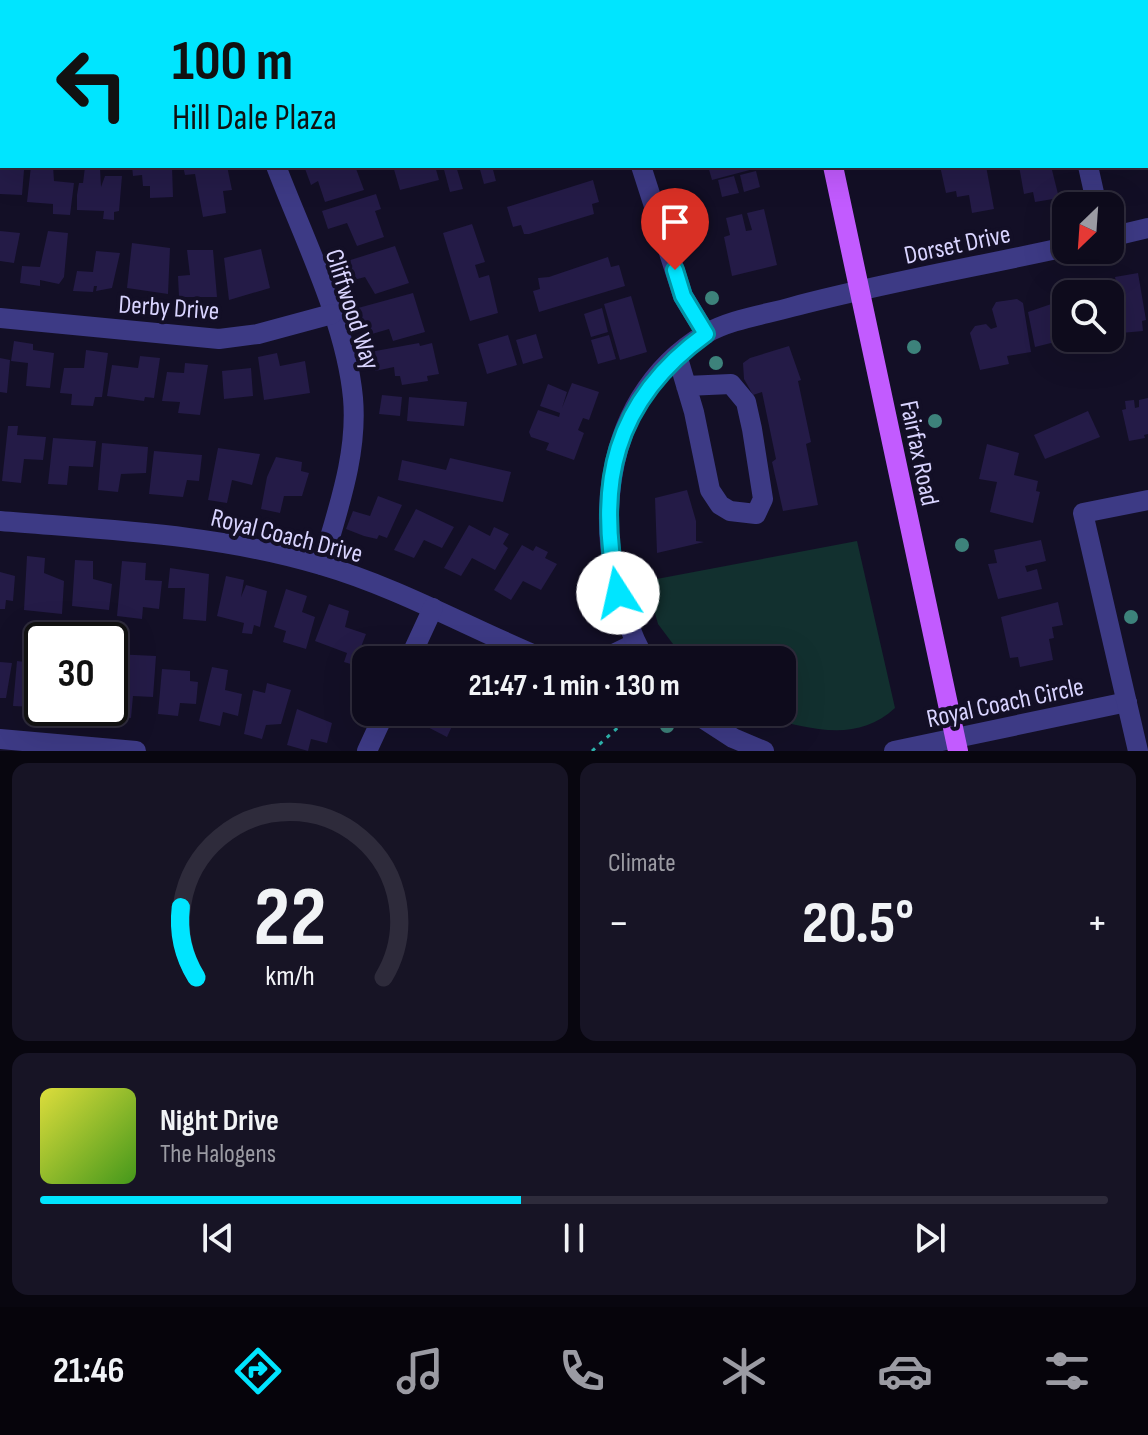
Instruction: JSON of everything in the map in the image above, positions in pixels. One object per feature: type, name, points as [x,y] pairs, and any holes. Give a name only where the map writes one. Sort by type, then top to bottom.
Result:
[{"type":"main road","name":"Fairfax Road","points":[[833,168],[956,745]]},
{"type":"street","name":"Cliffwood Way","points":[[277,168],[332,314],[353,399],[347,477],[322,565]]},
{"type":"street","points":[[642,168],[683,296],[706,334]]},
{"type":"street","points":[[1088,168],[1094,192]]},
{"type":"street","points":[[1124,234],[1148,228]]},
{"type":"street","name":"Dorset Drive","points":[[859,292],[1052,250]]},
{"type":"street","points":[[638,646],[622,613],[606,521],[615,458],[639,403],[677,355],[706,334],[728,324],[859,292]]},
{"type":"street","name":"Derby Drive","points":[[0,318],[219,339],[258,334],[332,314]]},
{"type":"street","points":[[677,355],[710,490],[720,505],[730,511],[756,514],[763,499],[746,402],[731,384],[686,386]]},
{"type":"street","points":[[1138,751],[1083,513],[1148,500]]},
{"type":"street","name":"Royal Coach Drive","points":[[0,521],[202,540],[322,565],[433,608],[516,646]]},
{"type":"street","points":[[415,646],[433,608]]},
{"type":"street","name":"Royal Coach Circle","points":[[894,751],[956,745],[1127,702]]},
{"type":"street","points":[[367,751],[379,726]]},
{"type":"street","points":[[715,726],[764,751]]},
{"type":"street","points":[[0,739],[136,751]]},
{"type":"path","points":[[592,751],[620,726]]},
{"type":"green space","points":[[857,541],[895,708],[880,719],[847,730],[796,725],[796,646],[674,646],[658,624],[646,581]]},
{"type":"building","points":[[0,168],[24,170],[22,195],[0,194]]},
{"type":"building","points":[[31,168],[53,168],[54,181],[74,183],[70,215],[53,214],[53,204],[27,202]]},
{"type":"building","points":[[85,168],[100,168],[101,187],[105,176],[122,176],[119,211],[114,212],[114,220],[103,219],[104,211],[77,210],[79,183],[83,183]]},
{"type":"building","points":[[132,168],[172,168],[173,197],[150,198],[150,186],[143,186],[142,175],[133,176]]},
{"type":"building","points":[[183,168],[227,168],[232,190],[223,191],[226,213],[203,217],[195,174],[185,175]]},
{"type":"building","points":[[305,168],[356,168],[364,190],[325,202],[318,181],[311,185]]},
{"type":"building","points":[[394,168],[436,168],[439,180],[400,190]]},
{"type":"building","points":[[444,168],[457,168],[463,189],[450,192]]},
{"type":"building","points":[[480,168],[493,168],[496,181],[484,184]]},
{"type":"building","points":[[709,168],[757,168],[712,180]]},
{"type":"building","points":[[940,168],[986,168],[994,209],[972,213],[969,195],[957,197],[956,191],[946,193]]},
{"type":"building","points":[[1019,168],[1052,168],[1058,192],[1052,192],[1052,199],[1035,202],[1033,192],[1024,194]]},
{"type":"building","points":[[756,171],[760,187],[744,192],[740,175]]},
{"type":"building","points":[[734,176],[739,193],[722,197],[718,180]]},
{"type":"building","points":[[593,180],[599,202],[592,204],[594,214],[529,234],[524,234],[521,225],[513,227],[507,207]]},
{"type":"building","points":[[376,194],[381,209],[375,211],[384,237],[357,246],[347,223],[328,229],[322,211]]},
{"type":"building","points":[[764,209],[777,265],[732,276],[724,237],[730,235],[726,218],[742,214],[746,231],[752,230],[747,213]]},
{"type":"building","points":[[472,224],[485,262],[475,265],[479,278],[489,275],[498,313],[470,321],[443,233]]},
{"type":"building","points":[[0,231],[20,233],[14,263],[0,261]]},
{"type":"building","points":[[48,231],[68,233],[64,277],[59,284],[40,280],[40,286],[20,283],[22,266],[40,267]]},
{"type":"building","points":[[132,243],[170,248],[168,294],[127,288]]},
{"type":"building","points":[[395,246],[409,283],[375,294],[365,277],[346,282],[341,263]]},
{"type":"building","points":[[261,249],[270,288],[229,300],[224,258]]},
{"type":"building","points":[[187,250],[213,250],[217,297],[179,297],[178,276],[190,275]]},
{"type":"building","points":[[96,251],[120,253],[112,288],[96,291],[97,286],[94,286],[93,292],[73,291],[77,271],[93,272]]},
{"type":"building","points":[[608,257],[611,267],[619,265],[625,286],[539,312],[533,291],[540,289],[538,278]]},
{"type":"building","points":[[1138,273],[1146,320],[1142,321],[1143,331],[1124,333],[1124,280],[1116,280],[1115,277]]},
{"type":"building","points":[[413,293],[425,332],[393,341],[389,329],[365,336],[358,308]]},
{"type":"building","points":[[631,296],[647,352],[620,360],[604,304]]},
{"type":"building","points":[[1017,299],[1023,303],[1031,352],[1007,356],[1009,364],[980,370],[970,333],[975,326],[986,324],[991,329],[997,327],[992,309],[996,302]]},
{"type":"building","points":[[1052,304],[1052,343],[1035,347],[1028,312]]},
{"type":"building","points":[[602,308],[608,332],[591,337],[584,314]]},
{"type":"building","points":[[536,334],[543,358],[523,364],[516,340]]},
{"type":"building","points":[[508,335],[517,365],[487,374],[478,344]]},
{"type":"building","points":[[609,335],[616,359],[598,364],[591,340]]},
{"type":"building","points":[[14,341],[33,344],[33,350],[54,353],[50,388],[26,386],[28,363],[11,361]]},
{"type":"building","points":[[419,343],[420,346],[432,343],[439,374],[427,376],[428,381],[402,385],[400,376],[395,376],[394,367],[375,371],[370,352]]},
{"type":"building","points":[[789,346],[801,380],[798,381],[811,442],[806,444],[818,505],[783,511],[762,392],[753,395],[744,379],[743,363]]},
{"type":"building","points":[[86,350],[108,353],[102,397],[95,397],[93,406],[71,405],[72,394],[60,393],[64,368],[84,368]]},
{"type":"building","points":[[277,353],[280,366],[305,361],[310,393],[264,400],[258,357]]},
{"type":"building","points":[[140,356],[160,358],[154,398],[145,397],[144,401],[107,396],[112,365],[138,368]]},
{"type":"building","points":[[0,358],[10,360],[7,393],[0,392]]},
{"type":"building","points":[[185,363],[208,365],[200,415],[178,413],[180,402],[162,401],[167,372],[184,373]]},
{"type":"building","points":[[251,368],[253,396],[224,399],[222,371]]},
{"type":"building","points":[[572,383],[599,392],[589,420],[583,418],[578,430],[584,433],[574,460],[546,450],[549,443],[531,437],[529,432],[538,410],[559,417],[560,413],[540,406],[548,384],[567,392],[562,408]]},
{"type":"building","points":[[382,395],[402,397],[400,416],[379,414]]},
{"type":"building","points":[[409,397],[467,402],[464,426],[407,421]]},
{"type":"building","points":[[1148,398],[1148,434],[1144,435],[1145,438],[1129,441],[1122,410],[1126,409],[1125,401],[1134,400],[1135,408],[1139,407],[1139,400]]},
{"type":"building","points":[[1088,411],[1100,437],[1045,459],[1034,435]]},
{"type":"building","points":[[8,426],[18,426],[17,435],[46,437],[43,460],[24,459],[21,483],[2,481]]},
{"type":"building","points":[[53,438],[96,441],[93,467],[69,466],[67,485],[48,484]]},
{"type":"building","points":[[102,443],[148,447],[146,473],[121,474],[118,492],[98,490]]},
{"type":"building","points":[[987,444],[1019,453],[1014,475],[1038,481],[1036,491],[1040,492],[1033,523],[990,512],[997,482],[979,479]]},
{"type":"building","points":[[218,448],[260,454],[252,485],[232,480],[227,503],[208,500]]},
{"type":"building","points":[[154,451],[202,455],[199,481],[187,480],[183,497],[149,494]]},
{"type":"building","points":[[276,457],[302,462],[301,471],[309,473],[302,496],[284,496],[280,513],[261,509],[267,477]]},
{"type":"building","points":[[450,458],[511,472],[503,502],[398,480],[402,460],[446,470]]},
{"type":"building","points":[[687,490],[696,521],[696,541],[704,542],[657,553],[655,498]]},
{"type":"building","points":[[378,496],[402,505],[387,538],[379,535],[377,539],[346,529],[353,511],[370,516]]},
{"type":"building","points":[[416,509],[454,527],[442,548],[424,540],[414,558],[394,550]]},
{"type":"building","points":[[469,525],[490,536],[494,527],[509,534],[503,544],[508,548],[495,570],[472,558],[461,576],[444,568]]},
{"type":"building","points":[[1041,540],[1046,561],[1025,566],[1027,572],[1037,569],[1042,589],[998,599],[988,564],[997,563],[994,550]]},
{"type":"building","points":[[522,545],[533,551],[536,546],[548,552],[545,558],[557,564],[541,590],[523,581],[511,600],[494,590]]},
{"type":"building","points":[[27,556],[45,558],[44,573],[64,581],[62,614],[24,610]]},
{"type":"building","points":[[75,560],[93,561],[93,579],[112,584],[109,610],[72,606]]},
{"type":"building","points":[[122,561],[146,563],[145,580],[162,581],[159,609],[143,607],[142,619],[117,616]]},
{"type":"building","points":[[170,568],[209,574],[206,621],[183,619],[185,588],[168,588]]},
{"type":"building","points":[[0,572],[15,576],[13,601],[6,600],[5,609],[0,609]]},
{"type":"building","points":[[226,576],[244,580],[241,597],[246,585],[267,591],[260,627],[254,625],[252,634],[242,633],[244,623],[217,616]]},
{"type":"building","points":[[286,589],[307,596],[302,612],[315,617],[306,649],[283,642],[286,631],[274,627]]},
{"type":"building","points":[[1058,602],[1063,625],[1052,627],[1054,638],[1049,639],[1053,660],[1020,667],[1018,657],[1010,658],[1001,617]]},
{"type":"building","points":[[329,604],[349,611],[345,627],[366,634],[361,646],[352,646],[352,664],[344,662],[347,653],[315,641]]},
{"type":"building","points":[[128,655],[156,656],[153,697],[133,696],[131,718],[128,718]]},
{"type":"building","points":[[17,661],[24,662],[24,707],[13,706]]},
{"type":"building","points":[[0,662],[12,663],[6,698],[0,698]]},
{"type":"building","points":[[212,667],[228,670],[225,690],[242,694],[238,716],[223,712],[220,726],[199,721]]},
{"type":"building","points":[[162,669],[190,671],[190,681],[198,682],[196,704],[180,703],[178,716],[158,714]]},
{"type":"building","points":[[267,683],[291,690],[281,724],[266,725],[262,739],[244,734],[253,690],[265,693]]},
{"type":"building","points":[[297,709],[332,723],[327,743],[311,739],[308,751],[287,745]]},
{"type":"building","points":[[426,726],[452,726],[447,737]]},
{"type":"route","points":[[618,593],[606,521],[615,458],[639,403],[656,378],[677,355],[706,334],[683,296],[675,270]]}]
